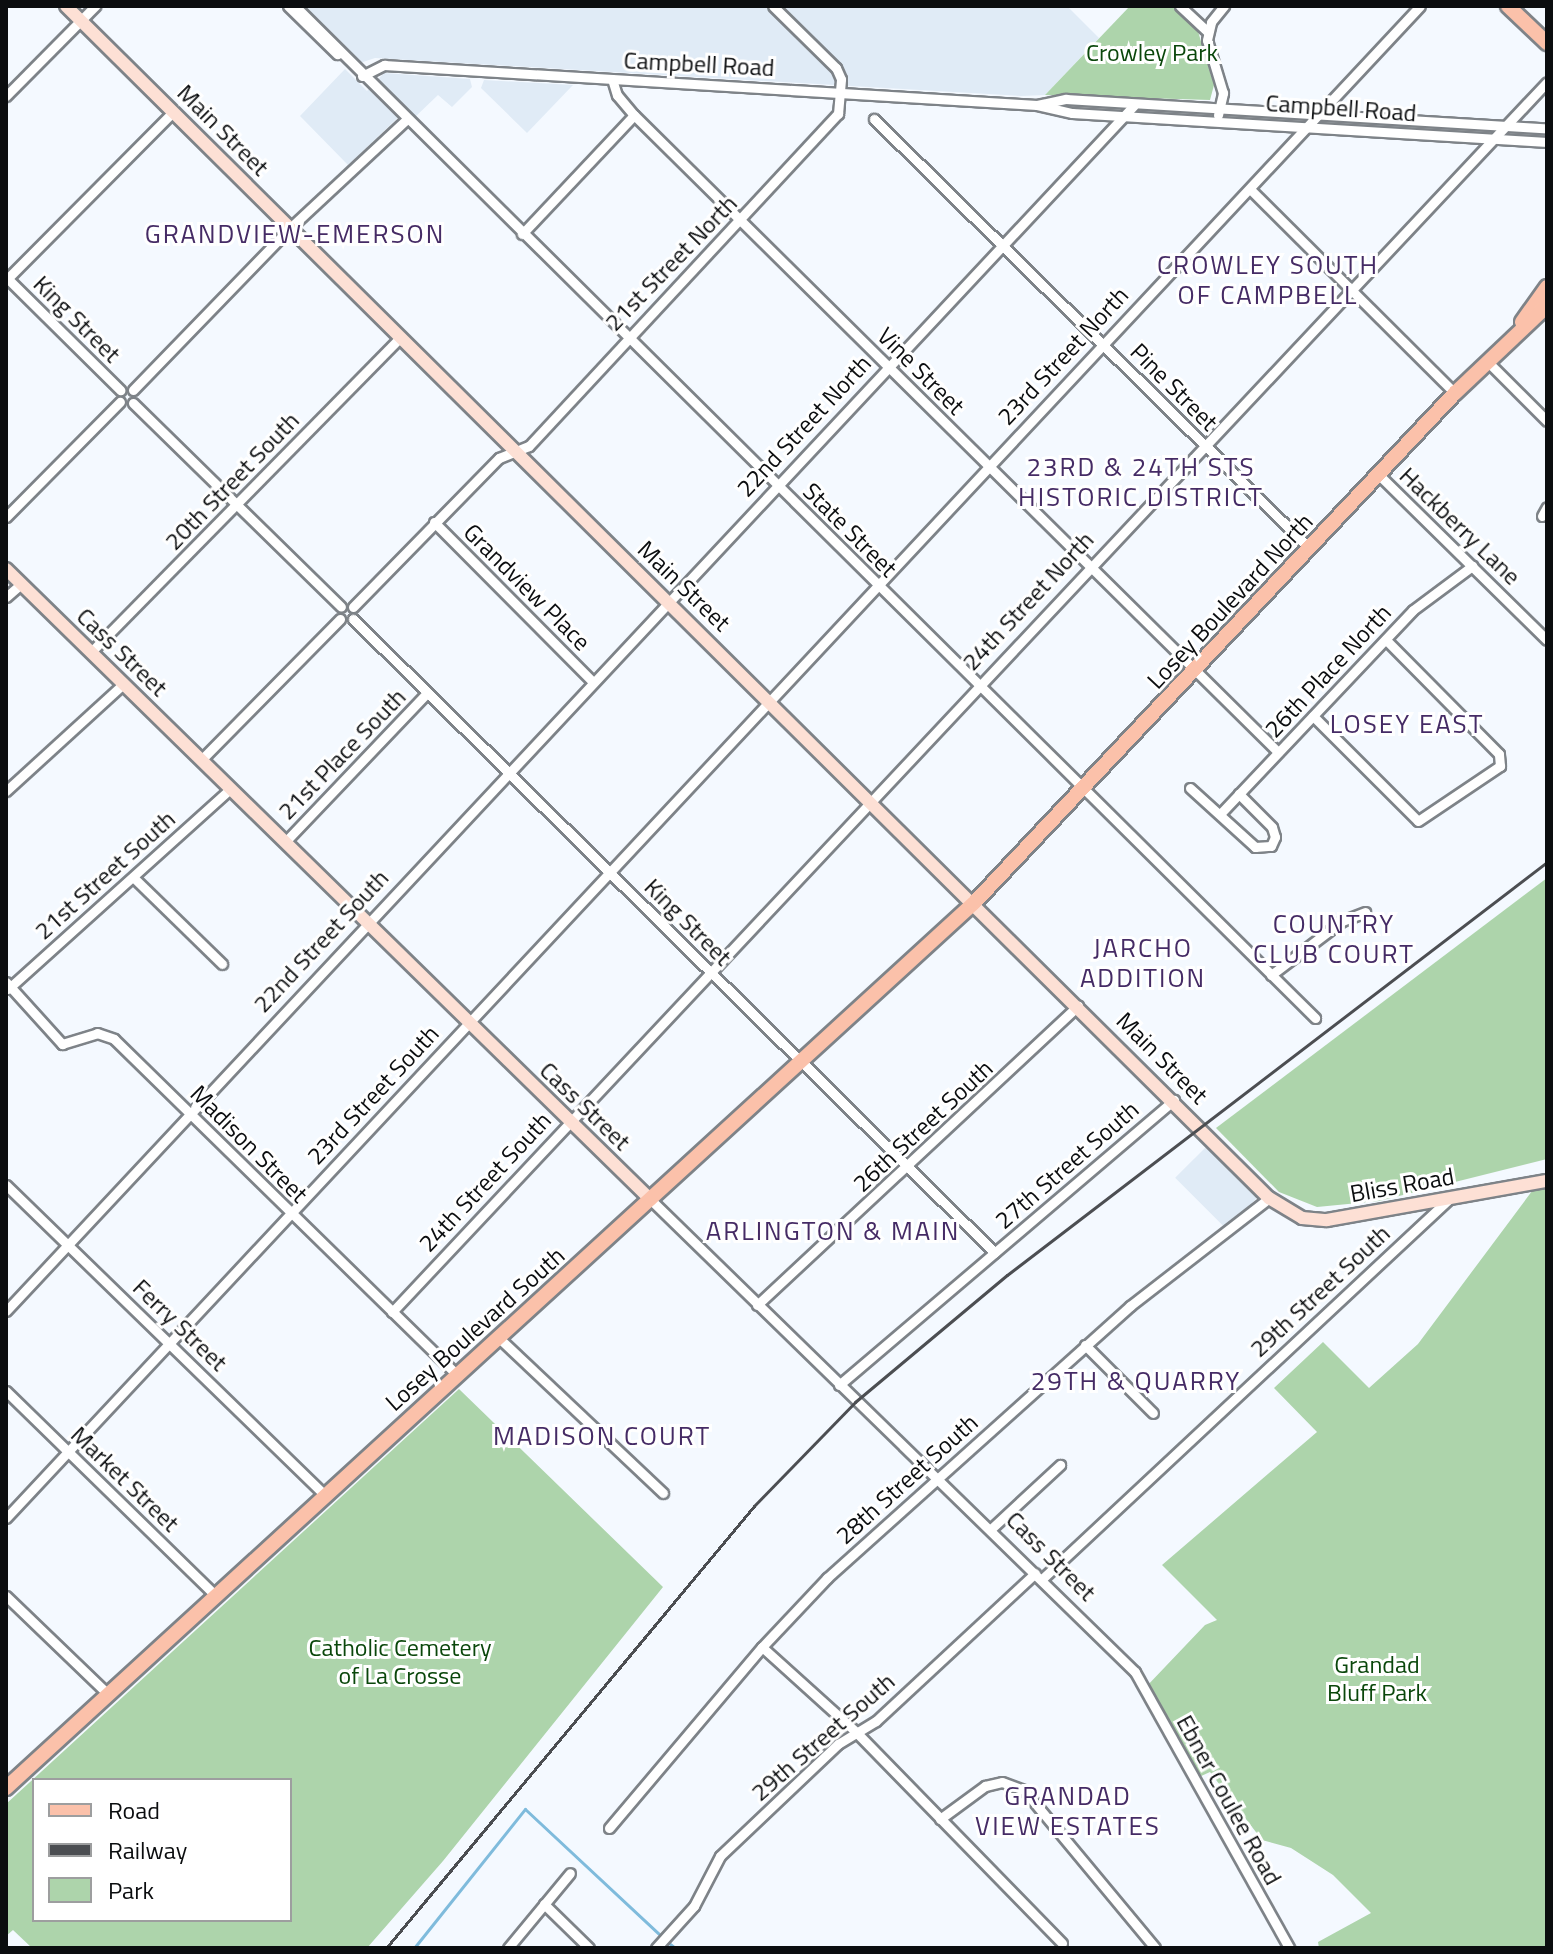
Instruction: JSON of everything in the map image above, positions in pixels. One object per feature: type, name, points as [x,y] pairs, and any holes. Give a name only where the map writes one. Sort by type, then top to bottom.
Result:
[{"type":"main road","points":[[1508,6],[1547,42]]},
{"type":"main road","name":"Losey Boulevard North","points":[[1517,329],[1547,287]]},
{"type":"main road","name":"Losey Boulevard North","points":[[974,903],[1486,360],[1517,329],[1547,306]]},
{"type":"main road","name":"Losey Boulevard South","points":[[6,1788],[974,903]]},
{"type":"street","name":"Main Street","points":[[66,6],[1174,1100],[1269,1198]]},
{"type":"street","points":[[6,96],[95,6]]},
{"type":"street","name":"State Street","points":[[288,6],[359,73]]},
{"type":"street","name":"State Street","points":[[295,6],[406,120],[1315,1018]]},
{"type":"street","points":[[773,6],[836,68],[841,92]]},
{"type":"street","points":[[1180,6],[1208,32],[1223,93],[1220,111],[1214,121]]},
{"type":"street","points":[[1208,32],[1224,6]]},
{"type":"street","name":"23rd Street North","points":[[769,700],[1420,6]]},
{"type":"street","name":"Campbell Road","points":[[359,73],[384,65],[841,92],[1037,105],[1055,111],[1310,124],[1547,142]]},
{"type":"street","name":"Vine Street","points":[[612,79],[634,115],[1278,752]]},
{"type":"street","name":"24th Street North","points":[[870,800],[1547,82]]},
{"type":"street","name":"21st Street North","points":[[514,451],[529,446],[838,114],[841,92]]},
{"type":"street","name":"Campbell Road","points":[[1037,105],[1066,99],[1220,111],[1321,113],[1547,128]]},
{"type":"street","name":"22nd Street North","points":[[667,600],[1134,105]]},
{"type":"street","points":[[7,278],[173,112]]},
{"type":"street","points":[[522,234],[634,115]]},
{"type":"street","name":"Pine Street","points":[[874,119],[1310,549]]},
{"type":"street","points":[[133,403],[133,390],[290,228],[406,120]]},
{"type":"street","points":[[1250,189],[1455,393]]},
{"type":"street","name":"King Street","points":[[7,278],[120,390]]},
{"type":"street","name":"20th Street South","points":[[91,652],[401,337]]},
{"type":"street","points":[[1486,360],[1547,421]]},
{"type":"street","points":[[6,517],[120,402],[120,390],[133,390]]},
{"type":"street","points":[[120,402],[133,403],[341,607],[353,607]]},
{"type":"street","points":[[340,619],[353,619],[353,607],[434,522],[499,458],[514,451]]},
{"type":"street","name":"Hackberry Lane","points":[[1379,475],[1547,640]]},
{"type":"street","name":"Grandview Place","points":[[434,522],[592,681]]},
{"type":"street","name":"26th Place North","points":[[1221,813],[1423,600],[1472,566]]},
{"type":"street","name":"Cass Street","points":[[6,569],[839,1385],[992,1528],[1135,1672]]},
{"type":"street","points":[[6,597],[21,584]]},
{"type":"street","name":"22nd Street South","points":[[6,1311],[188,1111],[667,600]]},
{"type":"street","points":[[201,760],[340,619],[341,607]]},
{"type":"street","name":"King Street","points":[[353,619],[995,1253]]},
{"type":"street","points":[[1313,716],[1418,821],[1432,816],[1503,761],[1386,640]]},
{"type":"street","points":[[6,791],[123,684]]},
{"type":"street","name":"21st Place South","points":[[285,842],[427,693]]},
{"type":"street","name":"23rd Street South","points":[[6,1518],[769,700]]},
{"type":"street","name":"21st Street South","points":[[7,986],[134,878],[231,788]]},
{"type":"street","points":[[1190,788],[1255,847],[1271,846],[1275,837],[1272,827],[1239,794]]},
{"type":"street","name":"24th Street South","points":[[392,1312],[870,800]]},
{"type":"street","points":[[134,878],[222,964]]},
{"type":"street","points":[[1271,975],[1342,921],[1365,912]]},
{"type":"street","name":"Madison Street","points":[[7,986],[62,1044],[105,1034],[188,1111],[457,1375]]},
{"type":"street","name":"26th Street South","points":[[757,1305],[909,1168],[1078,1006]]},
{"type":"street","name":"27th Street South","points":[[839,1385],[1174,1100]]},
{"type":"street","name":"Bliss Road","points":[[1269,1198],[1302,1218],[1327,1220],[1547,1181]]},
{"type":"street","name":"Ferry Street","points":[[6,1185],[325,1495]]},
{"type":"street","name":"29th Street South","points":[[656,1948],[694,1906],[720,1856],[856,1732],[876,1721],[1038,1576],[1451,1197]]},
{"type":"street","name":"28th Street South","points":[[609,1828],[762,1647],[827,1578],[1085,1345],[1269,1198]]},
{"type":"street","points":[[498,1337],[663,1493]]},
{"type":"street","points":[[1085,1345],[1153,1413]]},
{"type":"street","name":"Market Street","points":[[6,1391],[215,1595]]},
{"type":"street","points":[[992,1528],[1060,1465]]},
{"type":"street","points":[[6,1596],[108,1694]]},
{"type":"street","points":[[762,1647],[856,1732],[1062,1943]]},
{"type":"street","name":"Ebner Coulee Road","points":[[1135,1672],[1289,1948]]},
{"type":"street","points":[[940,1819],[985,1786],[1002,1782],[1024,1790],[1155,1948]]},
{"type":"street","points":[[508,1948],[570,1873]]},
{"type":"street","points":[[544,1904],[589,1948]]},
{"type":"shaded area","points":[[300,6],[1067,6],[1099,38],[1045,95],[1021,96],[375,58],[360,63]]},
{"type":"shaded area","points":[[345,69],[367,91],[384,73],[470,79],[472,87],[452,107],[438,95],[414,118],[406,110],[348,165],[300,116]]},
{"type":"shaded area","points":[[484,80],[573,85],[527,133],[481,88]]},
{"type":"shaded area","points":[[1207,1146],[1258,1197],[1226,1229],[1175,1178]]},
{"type":"green space","name":"Crowley Park","points":[[1130,6],[1175,6],[1197,28],[1214,85],[1210,100],[1045,95]]},
{"type":"green space","points":[[1547,878],[1547,1159],[1379,1201],[1317,1207],[1279,1192],[1216,1128]]},
{"type":"green space","name":"Grandad Bluff Park","points":[[1547,1171],[1547,1948],[1319,1948],[1318,1942],[1371,1913],[1333,1875],[1291,1848],[1262,1840],[1210,1772],[1199,1777],[1185,1760],[1155,1698],[1145,1688],[1205,1625],[1217,1620],[1162,1565],[1317,1432],[1274,1388],[1323,1342],[1369,1388],[1418,1344]]},
{"type":"green space","name":"Catholic Cemetery of La Crosse","points":[[459,1389],[663,1587],[443,1861],[367,1948],[32,1948],[13,1930],[6,1936],[6,1804],[32,1780],[32,1922],[292,1922],[292,1778],[34,1778]]},
{"type":"waterway","points":[[414,1948],[525,1809],[659,1934]]},
{"type":"waterway","points":[[670,1944],[675,1948]]},
{"type":"railway","points":[[386,1948],[754,1506],[855,1402],[1007,1275],[1547,862]]},
{"type":"district","name":"GRANDVIEW-EMERSON","points":[[295,234]]},
{"type":"district","name":"CROWLEY SOUTH OF CAMPBELL","points":[[1268,280]]},
{"type":"district","name":"23RD & 24TH STS HISTORIC DISTRICT","points":[[1141,482]]},
{"type":"district","name":"LOSEY EAST","points":[[1407,724]]},
{"type":"district","name":"COUNTRY CLUB COURT","points":[[1334,939]]},
{"type":"district","name":"JARCHO ADDITION","points":[[1143,963]]},
{"type":"district","name":"ARLINGTON & MAIN","points":[[833,1231]]},
{"type":"district","name":"29TH & QUARRY","points":[[1136,1381]]},
{"type":"district","name":"MADISON COURT","points":[[602,1436]]},
{"type":"district","name":"GRANDAD VIEW ESTATES","points":[[1068,1811]]}]
